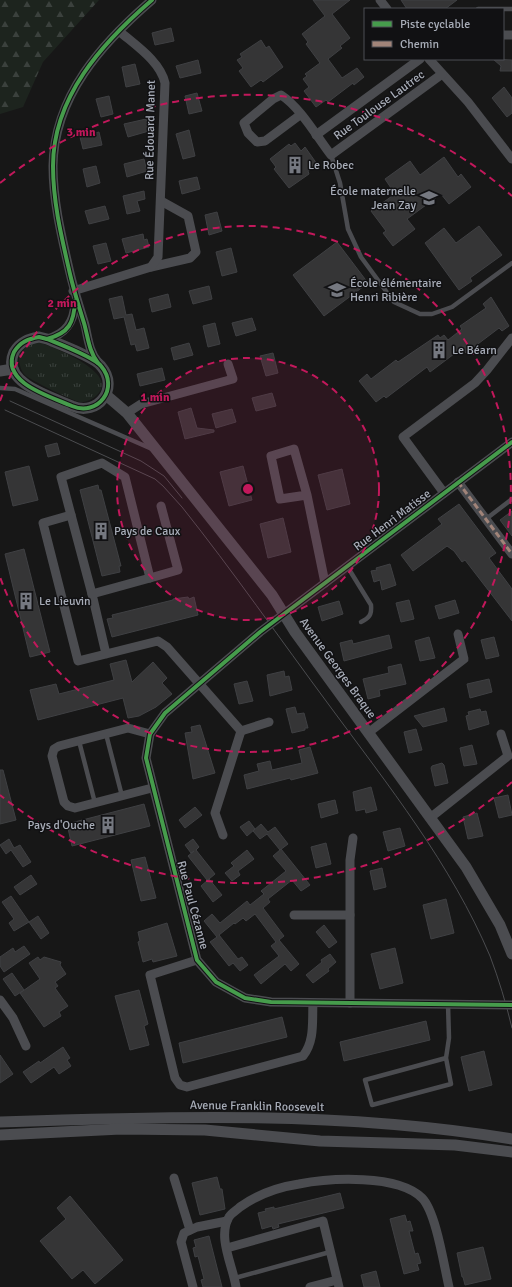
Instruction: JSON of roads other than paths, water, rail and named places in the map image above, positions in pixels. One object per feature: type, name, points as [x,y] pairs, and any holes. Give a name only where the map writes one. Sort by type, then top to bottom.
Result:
[{"type":"street","points":[[98,363],[47,339],[39,337],[30,339],[17,347],[12,359],[13,370],[20,382],[28,391],[75,411],[94,406],[106,395],[108,382],[106,374],[92,352],[74,295],[56,206],[53,165],[59,121],[78,81],[119,31],[152,0]]},
{"type":"street","points":[[380,0],[386,8]]},
{"type":"street","name":"Rue Édouard Manet","points":[[119,31],[163,73],[165,83],[158,256],[151,267]]},
{"type":"street","name":"Rue Toulouse Lautrec","points":[[316,135],[419,60]]},
{"type":"street","name":"Rue Toulouse Lautrec","points":[[430,60],[468,102],[512,159]]},
{"type":"street","name":"Rue Toulouse Lautrec","points":[[300,115],[265,141],[257,142],[248,133],[244,123],[273,99],[281,95],[288,99],[331,155],[442,74]]},
{"type":"street","points":[[74,295],[151,267],[190,258],[196,252],[188,216],[161,201]]},
{"type":"street","points":[[47,339],[58,335],[68,328],[72,321],[74,295]]},
{"type":"street","points":[[444,493],[403,437],[475,383],[488,370],[512,338]]},
{"type":"street","points":[[127,413],[141,404],[233,379],[228,364]]},
{"type":"street","points":[[0,371],[13,370]]},
{"type":"street","name":"Avenue Georges Braque","points":[[106,395],[127,413],[272,595],[368,733],[466,867],[500,925],[512,954]]},
{"type":"street","name":"Rue Henri Matisse","points":[[284,614],[512,442]]},
{"type":"street","points":[[306,495],[280,500],[271,456],[294,449],[306,495],[325,583]]},
{"type":"street","points":[[106,654],[92,594],[61,477],[102,463],[125,477],[150,578]]},
{"type":"street","points":[[458,482],[512,554]]},
{"type":"street","points":[[92,594],[178,570],[161,506]]},
{"type":"street","points":[[71,515],[43,523],[78,662],[158,641],[166,647],[241,731]]},
{"type":"street","name":"Rue Paul Cézanne","points":[[284,614],[165,713],[150,734],[146,758],[152,788],[197,960],[216,982],[245,998],[271,1002],[512,1005]]},
{"type":"street","points":[[368,733],[464,659],[458,634]]},
{"type":"street","points":[[241,731],[269,722]]},
{"type":"street","points":[[150,734],[128,728],[59,746],[54,749],[52,756],[64,802],[68,806],[75,808],[152,788]]},
{"type":"street","points":[[224,835],[215,813],[241,731]]},
{"type":"street","points":[[430,818],[508,756],[501,734]]},
{"type":"street","points":[[350,1003],[350,860],[353,838]]},
{"type":"street","points":[[294,915],[350,915]]},
{"type":"street","name":"Rue Paul Cézanne","points":[[197,960],[150,975],[175,1078],[180,1085],[187,1087],[303,1056],[308,1050],[311,1040],[313,1003]]},
{"type":"street","points":[[0,1000],[13,1018],[26,1046]]},
{"type":"street","name":"Avenue Franklin Roosevelt","points":[[0,1122],[204,1117],[320,1120],[455,1130],[512,1139]]},
{"type":"street","name":"Avenue Franklin Roosevelt","points":[[0,1134],[121,1129],[205,1130],[320,1141],[455,1145],[512,1152]]},
{"type":"street","points":[[174,1178],[190,1230]]},
{"type":"street","points":[[236,1282],[224,1230],[229,1216],[262,1194],[298,1184],[342,1180],[385,1182],[408,1188],[422,1198],[431,1211],[449,1287]]},
{"type":"street","points":[[193,1287],[181,1242],[184,1233],[197,1227],[227,1221]]},
{"type":"street","points":[[227,1248],[323,1221],[338,1284],[310,1287]]},
{"type":"lane","points":[[331,155],[340,183],[348,229],[361,257],[394,302],[420,314],[432,314],[452,307],[512,263]]},
{"type":"lane","points":[[0,388],[28,391]]},
{"type":"lane","points":[[75,411],[156,451]]},
{"type":"lane","points":[[486,519],[512,499]]},
{"type":"lane","points":[[347,566],[371,605],[372,612],[368,618],[360,622]]},
{"type":"lane","points":[[106,734],[122,796]]},
{"type":"lane","points":[[79,741],[95,803]]},
{"type":"lane","points":[[446,1058],[365,1080],[372,1105],[451,1084],[446,1058],[448,1038],[448,1004]]},
{"type":"lane","points":[[236,1282],[330,1252]]},
{"type":"tram line","points":[[10,401],[141,461],[164,476],[182,498]]},
{"type":"tram line","points":[[5,410],[155,479],[182,507],[238,580],[396,795],[437,857],[457,889],[490,956],[512,1028]]},
{"type":"place","name":"Le Robec","points":[[295,165]]},
{"type":"place","name":"École maternelle Jean Zay","points":[[429,198]]},
{"type":"place","name":"École élémentaire Henri Ribière","points":[[337,290]]},
{"type":"place","name":"Le Béarn","points":[[439,350]]},
{"type":"place","name":"Pays de Caux","points":[[101,531]]},
{"type":"place","name":"Le Lieuvin","points":[[26,601]]},
{"type":"place","name":"Pays d'Ouche","points":[[108,825]]}]
